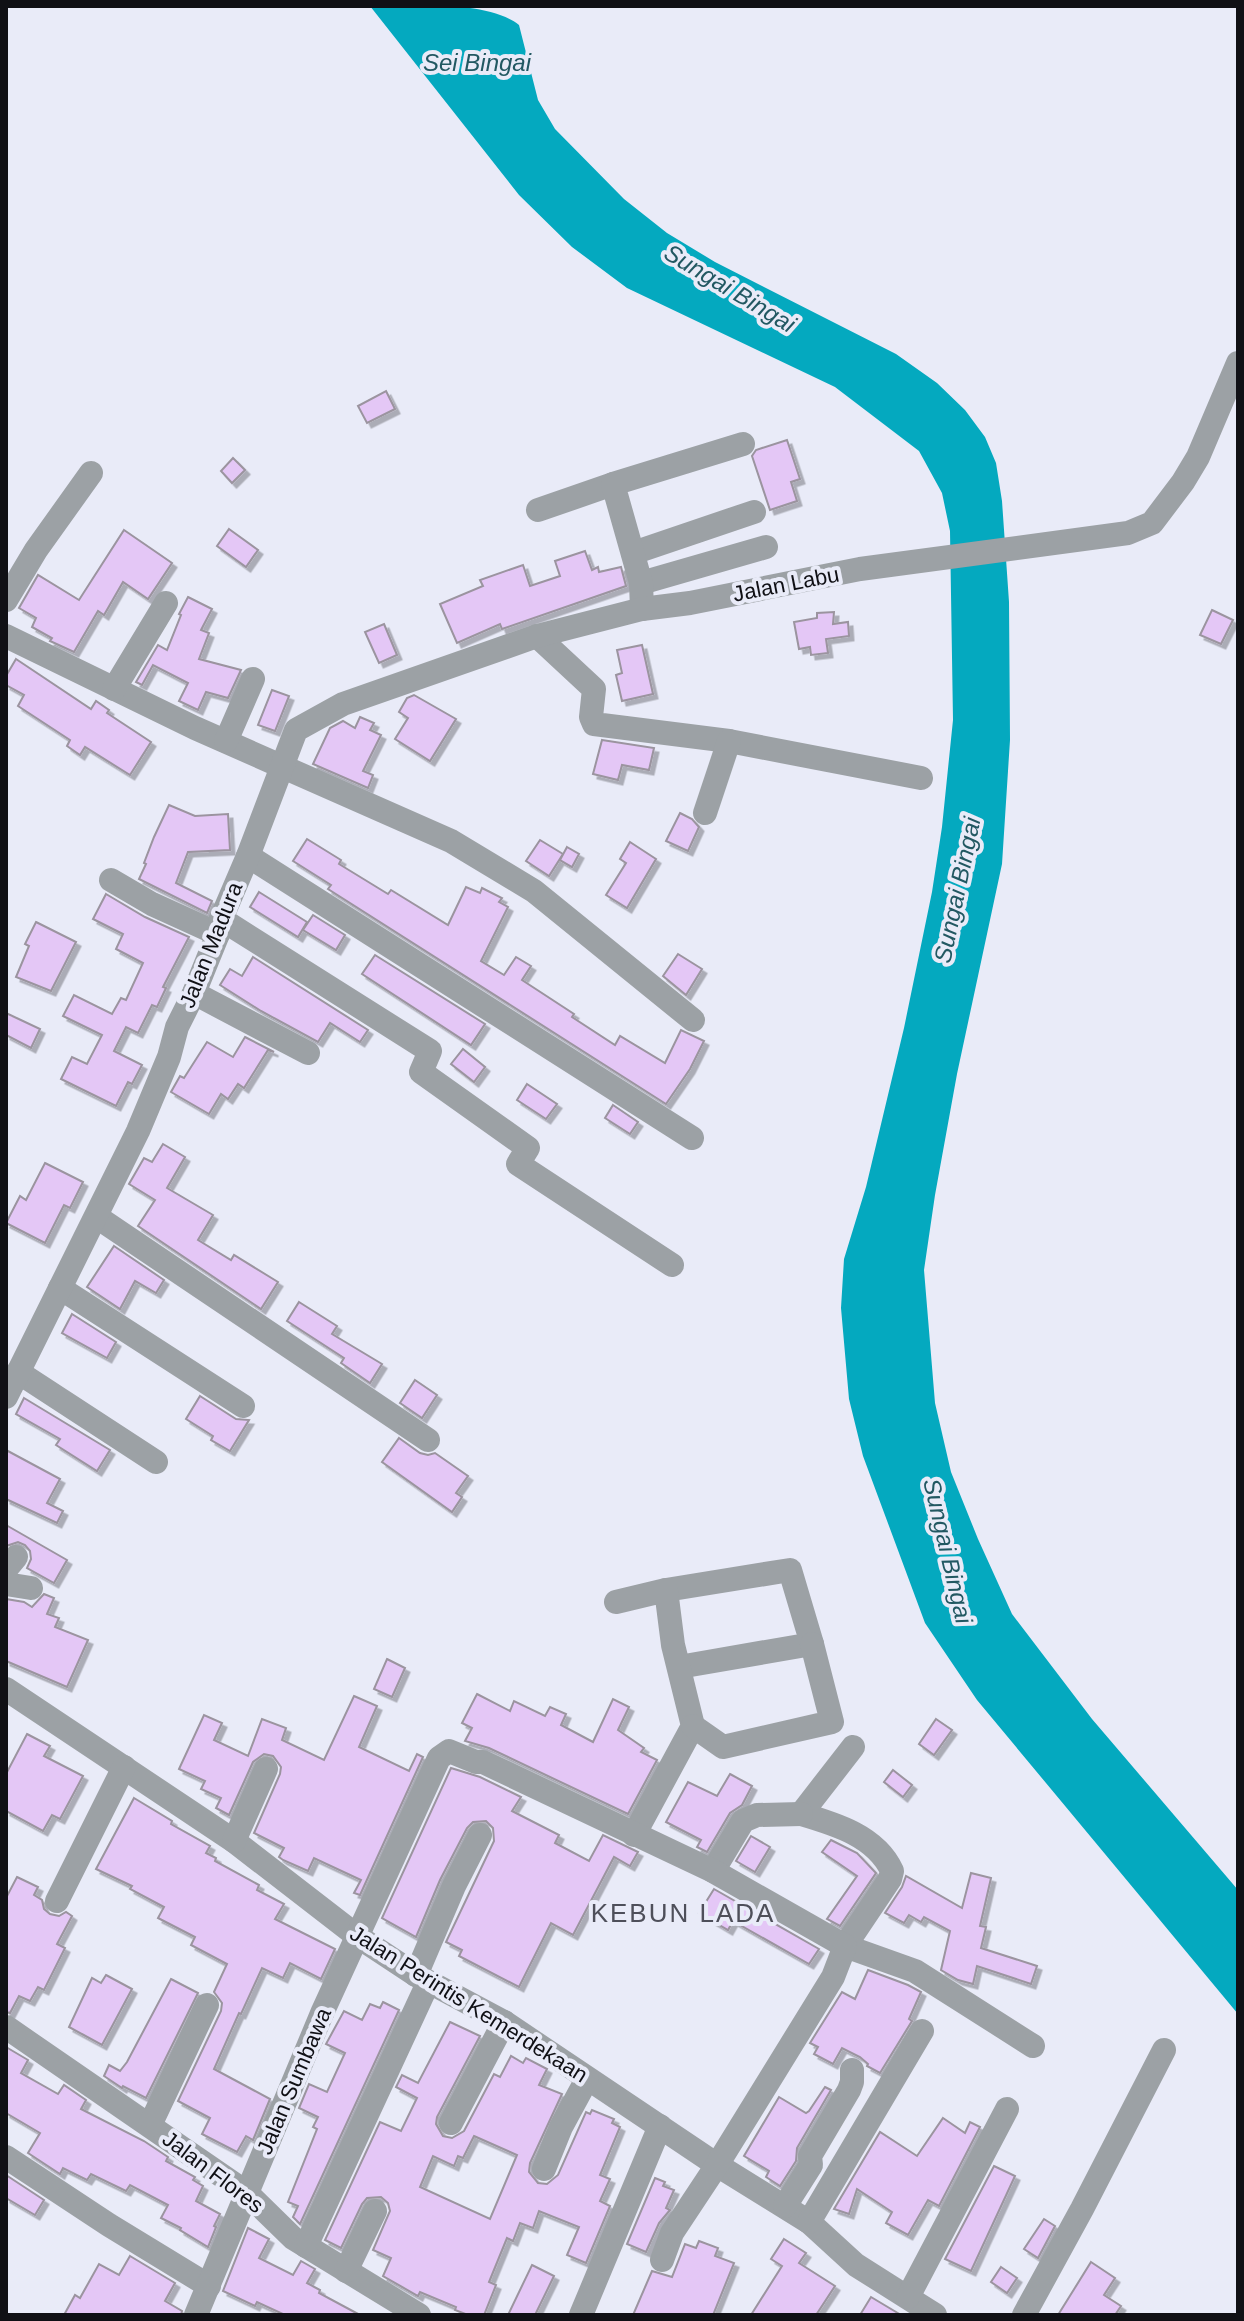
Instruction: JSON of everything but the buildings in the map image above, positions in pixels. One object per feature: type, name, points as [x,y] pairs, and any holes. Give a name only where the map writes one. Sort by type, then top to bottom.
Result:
[{"type":"street","name":"Jalan Labu","points":[[282,768],[296,730],[343,704],[537,636],[642,609],[690,603],[860,569],[1128,533],[1152,523],[1227,415],[1238,363]]},
{"type":"street","points":[[538,510],[743,444]]},
{"type":"street","points":[[6,600],[36,550],[91,473]]},
{"type":"street","points":[[613,484],[641,583],[642,609]]},
{"type":"street","points":[[633,553],[754,512]]},
{"type":"street","points":[[641,583],[766,547]]},
{"type":"street","points":[[114,689],[166,603]]},
{"type":"street","points":[[6,636],[282,768],[429,830],[534,891],[693,1020]]},
{"type":"street","points":[[537,636],[592,685],[595,699],[591,717],[594,724],[729,741],[921,778]]},
{"type":"street","points":[[226,741],[253,679]]},
{"type":"street","points":[[705,813],[729,741]]},
{"type":"street","name":"Jalan Madura","points":[[6,1397],[138,1131],[282,768]]},
{"type":"street","points":[[248,856],[692,1138]]},
{"type":"street","points":[[111,880],[152,904],[220,926],[430,1051],[421,1072],[528,1148],[518,1164],[672,1265]]},
{"type":"street","points":[[194,993],[308,1053]]},
{"type":"street","points":[[97,1217],[428,1440]]},
{"type":"street","points":[[60,1288],[243,1406]]},
{"type":"street","points":[[18,1372],[156,1462]]},
{"type":"street","points":[[616,1602],[666,1590],[790,1570],[832,1722],[723,1747],[693,1726],[666,1590]]},
{"type":"street","points":[[6,1584],[31,1588]]},
{"type":"street","points":[[679,1667],[812,1644]]},
{"type":"street","name":"Jalan Perintis Kemerdekaan","points":[[9,1700],[124,1767],[234,1841],[357,1936],[422,1979],[504,2022],[717,2165],[785,2206],[809,2222],[856,2265],[935,2315]]},
{"type":"street","points":[[693,1726],[634,1835],[713,1871],[845,1946],[915,1971],[1033,2046]]},
{"type":"street","points":[[801,1814],[853,1747]]},
{"type":"street","name":"Jalan Sumbawa","points":[[196,2315],[357,1936],[439,1758],[449,1751],[483,1762],[634,1835]]},
{"type":"street","points":[[57,1901],[124,1767]]},
{"type":"street","points":[[234,1841],[266,1769]]},
{"type":"street","points":[[662,2260],[672,2233],[833,1977],[845,1946],[890,1879],[892,1871],[887,1861],[850,1829],[801,1814],[757,1815],[743,1821],[713,1871]]},
{"type":"street","points":[[306,2246],[422,1979],[454,1886],[480,1835]]},
{"type":"street","points":[[150,2125],[207,2005]]},
{"type":"street","points":[[451,2123],[504,2022]]},
{"type":"street","name":"Jalan Flores","points":[[6,2027],[247,2193],[293,2238],[413,2313]]},
{"type":"street","points":[[809,2222],[922,2031]]},
{"type":"street","points":[[1024,2315],[1164,2050]]},
{"type":"street","points":[[785,2206],[811,2165],[810,2156],[849,2090],[852,2070]]},
{"type":"street","points":[[544,2169],[561,2127],[587,2079]]},
{"type":"street","points":[[908,2297],[1007,2109]]},
{"type":"street","points":[[581,2315],[660,2126]]},
{"type":"street","points":[[6,2157],[209,2286]]},
{"type":"street","points":[[346,2271],[375,2211]]},
{"type":"water","name":"Sei Bingai","points":[[370,6],[469,8],[488,11],[519,25],[538,100],[555,129],[624,199],[667,233],[715,262],[896,354],[937,383],[965,410],[985,437],[996,463],[1002,501],[1009,602],[1010,740],[1002,864],[957,1074],[924,1270],[935,1403],[951,1472],[1012,1614],[1092,1719],[1238,1890],[1238,2014],[977,1700],[925,1623],[863,1456],[849,1399],[841,1308],[844,1259],[866,1187],[932,892],[953,720],[950,531],[942,493],[919,451],[835,387],[627,288],[572,247],[519,195]]},
{"type":"district","name":"KEBUN LADA","points":[[683,1913]]},
{"type":"water label","name":"Sungai Bingai","points":[[730,288]]},
{"type":"water label","name":"Sungai Bingai","points":[[957,890]]},
{"type":"water label","name":"Sungai Bingai","points":[[948,1551]]}]
